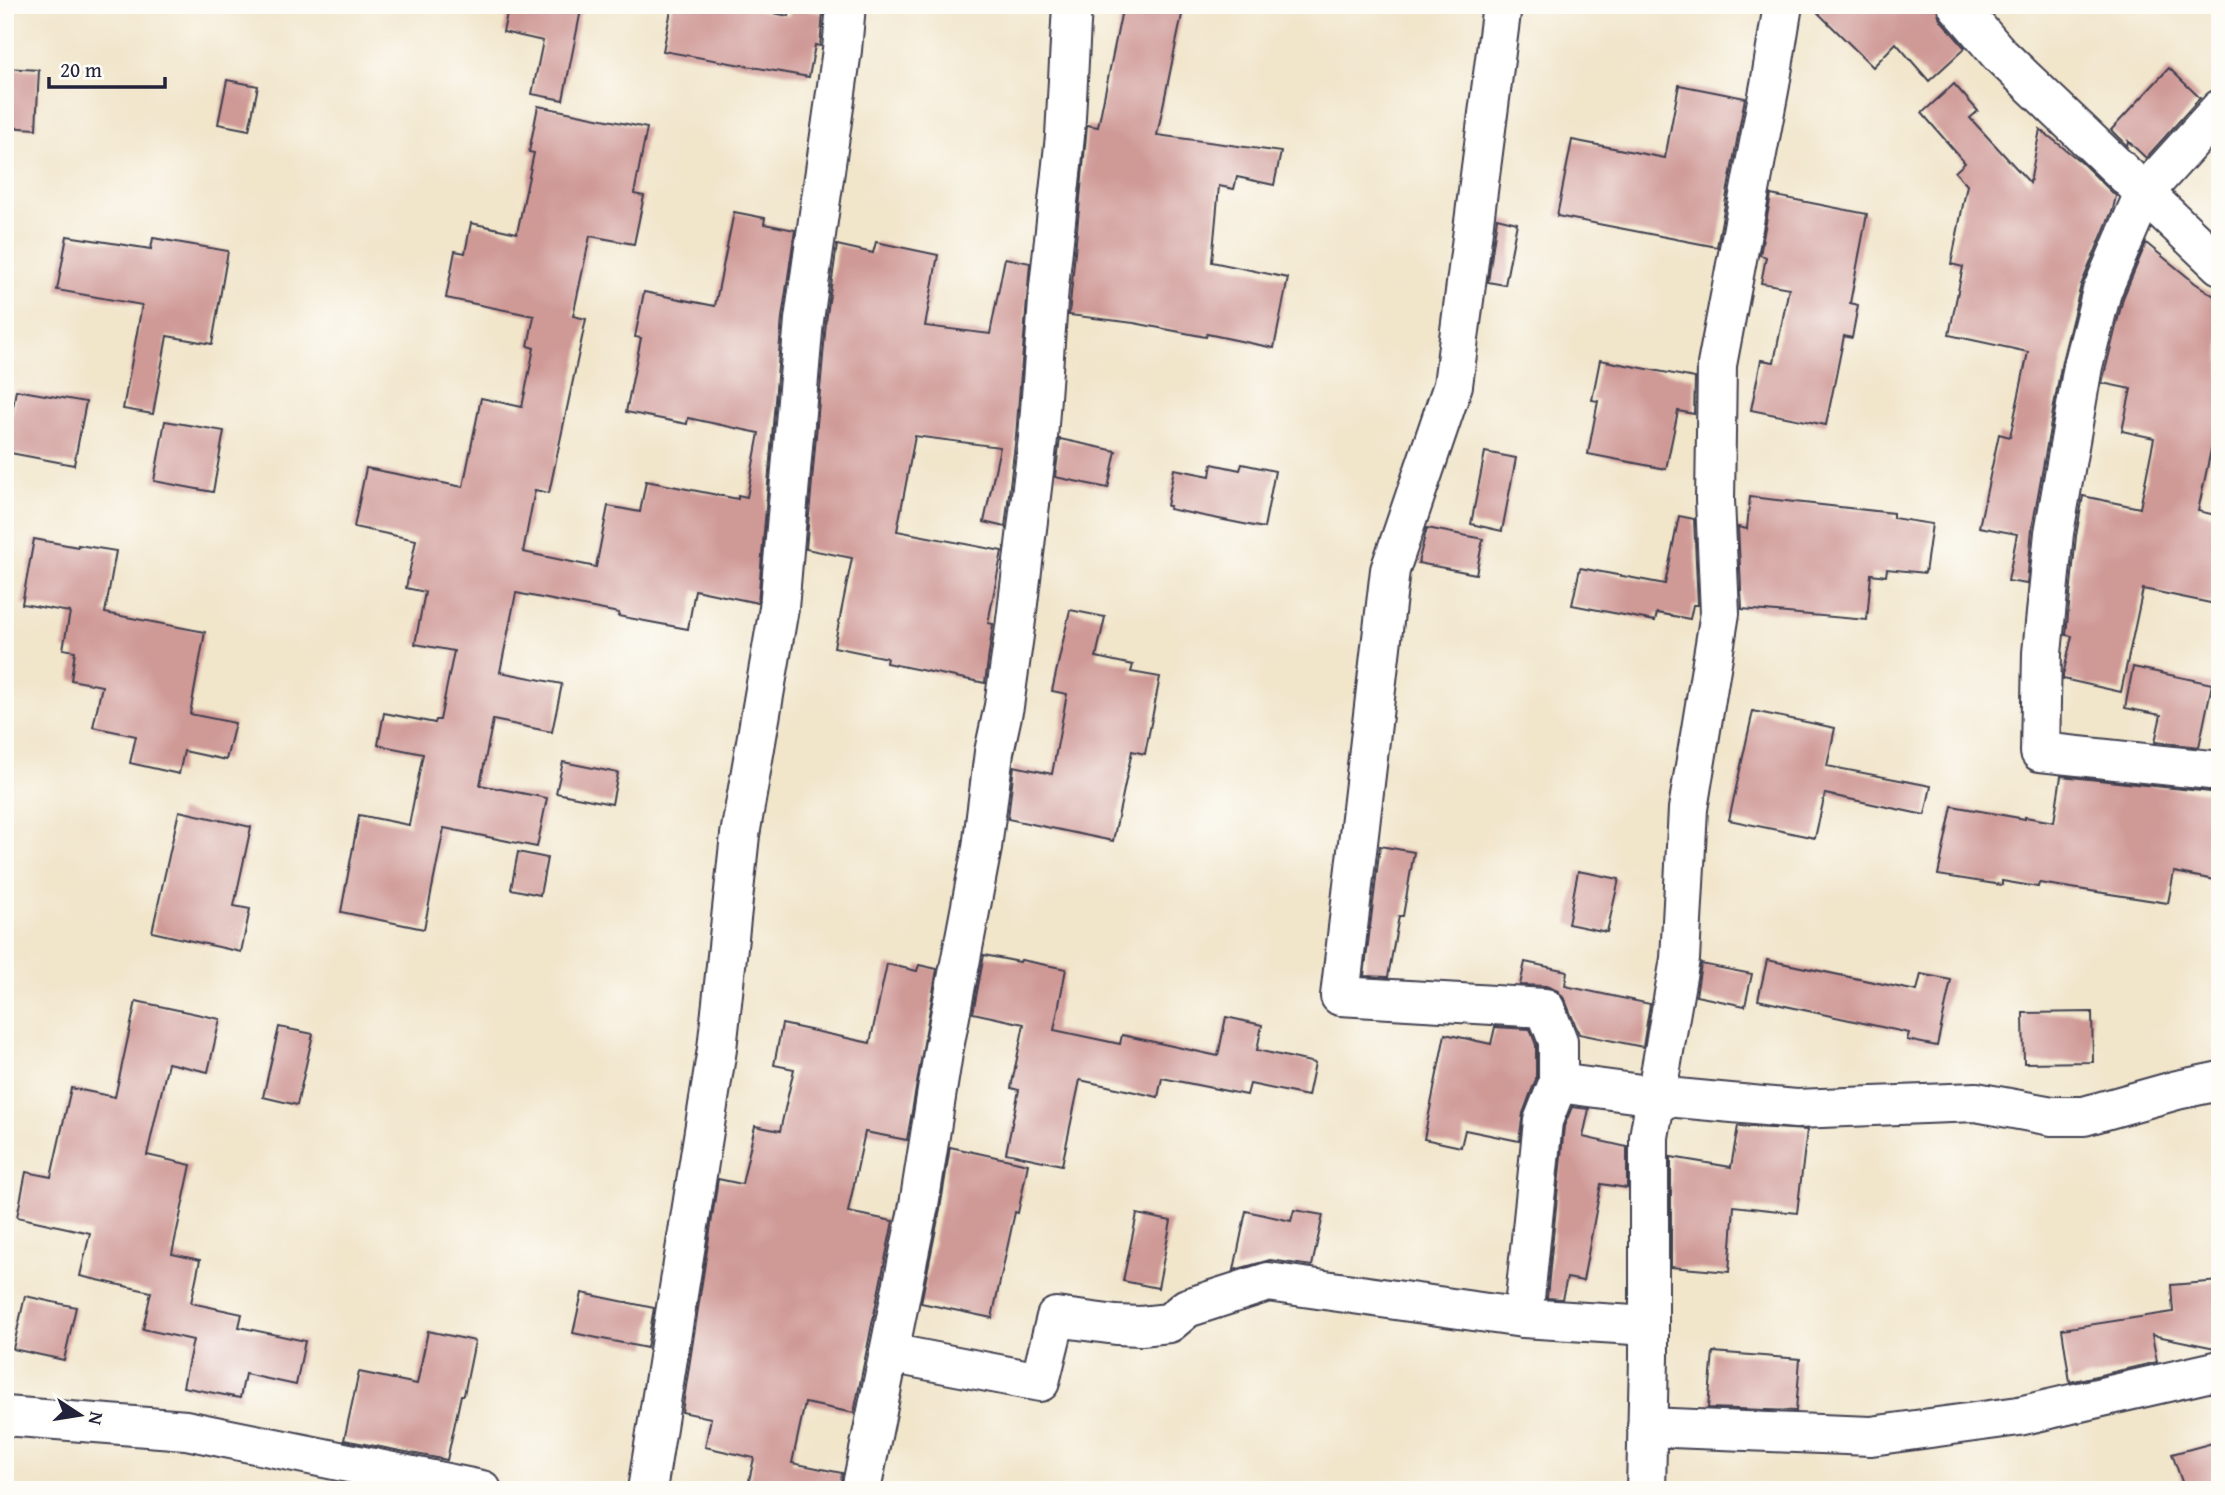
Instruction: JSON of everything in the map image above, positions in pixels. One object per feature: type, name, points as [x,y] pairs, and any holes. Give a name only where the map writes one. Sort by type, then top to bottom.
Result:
[{"type":"street","points":[[647,1490],[717,1049],[740,835],[779,608],[804,320],[846,5]]},
{"type":"street","points":[[861,1490],[919,1205],[943,1053],[982,848],[994,752],[1004,706],[1038,438],[1049,286],[1065,136],[1072,5]]},
{"type":"street","points":[[1502,5],[1453,385],[1390,570],[1340,996],[1545,1008],[1558,1041],[1558,1083],[1543,1121],[1523,1318]]},
{"type":"street","points":[[1646,1490],[1649,1137],[1680,959],[1688,809],[1720,613],[1715,500],[1717,365],[1783,5]]},
{"type":"street","points":[[1957,5],[2000,55],[2220,265]]},
{"type":"street","points":[[2220,108],[2144,193],[2102,291],[2083,366],[2053,533],[2042,653],[2040,752],[2220,771]]},
{"type":"street","points":[[1558,1083],[1656,1096],[1796,1109],[1976,1102],[2052,1116],[2084,1116],[2220,1081]]},
{"type":"street","points":[[889,1353],[1040,1382],[1056,1317],[1116,1325],[1168,1323],[1187,1308],[1268,1282],[1523,1318],[1649,1326]]},
{"type":"street","points":[[1647,1427],[1871,1436],[2019,1416],[2220,1370]]},
{"type":"street","points":[[5,1416],[186,1430],[482,1490]]},
{"type":"building","points":[[509,5],[582,5],[563,100],[532,94],[543,41],[503,32]]},
{"type":"building","points":[[672,5],[732,5],[789,16],[790,7],[823,13],[820,46],[815,45],[809,77],[663,51]]},
{"type":"building","points":[[1123,5],[1184,5],[1157,135],[1281,152],[1274,185],[1237,177],[1234,189],[1219,186],[1212,262],[1288,278],[1274,348],[1207,334],[1206,337],[1134,323],[1069,315],[1087,125],[1098,127]]},
{"type":"building","points":[[1810,5],[1936,5],[1940,19],[1965,48],[1929,81],[1896,43],[1873,67]]},
{"type":"building","points":[[5,68],[39,70],[36,129],[5,127]]},
{"type":"building","points":[[2169,68],[2200,98],[2146,158],[2128,141],[2127,146],[2111,130]]},
{"type":"building","points":[[227,80],[258,86],[249,130],[218,124]]},
{"type":"building","points":[[1954,84],[1978,111],[1970,118],[2030,183],[2040,129],[2081,162],[2116,196],[2081,285],[2062,361],[2032,529],[2027,584],[2008,581],[2017,534],[1979,527],[1999,434],[2010,437],[2028,352],[1949,335],[1963,267],[1951,264],[1967,185],[1955,172],[1965,163],[1922,113]]},
{"type":"building","points":[[1679,85],[1745,98],[1717,247],[1557,216],[1572,140],[1665,158]]},
{"type":"building","points":[[538,106],[647,128],[634,194],[644,196],[634,244],[590,236],[573,316],[586,319],[549,493],[535,490],[523,552],[596,567],[608,506],[640,512],[646,481],[738,499],[738,495],[747,497],[759,433],[688,418],[687,424],[626,412],[641,338],[635,337],[644,292],[715,306],[734,212],[765,218],[764,224],[795,230],[782,318],[758,603],[695,590],[688,629],[516,593],[500,672],[562,684],[552,732],[493,720],[480,785],[547,798],[537,847],[444,828],[424,929],[341,912],[359,815],[409,825],[423,754],[378,745],[384,713],[435,723],[440,720],[454,651],[415,644],[425,592],[406,588],[416,540],[354,527],[366,468],[463,487],[481,398],[522,407],[534,348],[528,346],[534,316],[446,298],[455,251],[465,253],[471,223],[517,233],[534,153],[529,152]]},
{"type":"building","points":[[1771,195],[1867,214],[1850,303],[1858,305],[1852,338],[1844,336],[1826,425],[1751,410],[1761,360],[1774,362],[1789,288],[1761,283],[1766,257],[1760,255]]},
{"type":"building","points":[[1497,218],[1517,223],[1505,285],[1488,282]]},
{"type":"building","points":[[67,236],[151,249],[153,238],[228,251],[212,344],[167,336],[153,414],[123,409],[142,305],[57,290]]},
{"type":"building","points":[[876,242],[938,255],[925,326],[990,334],[1005,258],[1030,263],[1016,436],[1005,527],[984,522],[1000,447],[915,436],[897,531],[1002,551],[988,623],[993,624],[985,683],[886,663],[887,658],[834,647],[852,558],[806,549],[826,322],[837,245],[873,253]]},
{"type":"building","points":[[2146,243],[2220,300],[2220,432],[2215,431],[2198,511],[2220,516],[2220,605],[2143,589],[2121,692],[2063,679],[2063,675],[2072,636],[2066,635],[2083,496],[2140,508],[2154,438],[2122,431],[2131,389],[2102,383],[2123,298]]},
{"type":"building","points":[[1600,360],[1695,378],[1694,414],[1678,411],[1666,469],[1588,454],[1598,401],[1592,400]]},
{"type":"building","points":[[16,390],[86,402],[74,465],[5,452]]},
{"type":"building","points":[[165,421],[224,431],[213,492],[154,481]]},
{"type":"building","points":[[1060,439],[1116,451],[1108,488],[1055,477]]},
{"type":"building","points":[[1485,452],[1516,458],[1502,531],[1471,524]]},
{"type":"building","points":[[1212,464],[1240,470],[1242,464],[1275,471],[1264,528],[1169,509],[1170,506],[1167,506],[1174,469],[1210,476]]},
{"type":"building","points":[[1750,497],[1893,513],[1893,518],[1932,524],[1925,573],[1887,569],[1886,576],[1871,574],[1867,620],[1742,609],[1738,527],[1747,529]]},
{"type":"building","points":[[1679,516],[1694,519],[1698,605],[1693,605],[1690,619],[1657,613],[1655,621],[1572,605],[1580,568],[1665,584]]},
{"type":"building","points":[[1427,528],[1483,539],[1476,574],[1418,563]]},
{"type":"building","points":[[34,539],[116,551],[105,613],[205,632],[190,714],[235,723],[226,760],[184,751],[179,774],[130,763],[136,736],[93,727],[102,686],[71,680],[75,651],[63,649],[70,612],[22,604]]},
{"type":"building","points":[[1070,610],[1105,617],[1096,657],[1133,665],[1131,672],[1160,677],[1145,754],[1132,751],[1113,841],[1008,819],[1014,766],[1052,774],[1067,694],[1052,691]]},
{"type":"building","points":[[2133,667],[2212,684],[2199,747],[2155,742],[2161,715],[2125,708]]},
{"type":"building","points":[[1753,711],[1835,728],[1827,766],[1931,786],[1925,815],[1825,794],[1815,838],[1729,820]]},
{"type":"building","points":[[563,762],[618,773],[612,804],[556,793]]},
{"type":"building","points":[[2061,776],[2220,793],[2220,881],[2174,872],[2168,903],[2039,883],[2038,887],[2002,881],[2002,885],[1938,875],[1952,806],[2054,822]]},
{"type":"building","points":[[179,811],[251,827],[234,906],[250,909],[241,952],[152,932]]},
{"type":"building","points":[[1380,846],[1414,852],[1403,916],[1399,916],[1388,977],[1364,976]]},
{"type":"building","points":[[518,852],[547,858],[540,895],[511,889]]},
{"type":"building","points":[[1578,871],[1619,879],[1607,932],[1568,924]]},
{"type":"building","points":[[984,955],[1066,969],[1054,1030],[1120,1044],[1122,1035],[1218,1056],[1226,1017],[1262,1025],[1257,1050],[1315,1063],[1308,1096],[1250,1084],[1247,1095],[1162,1078],[1158,1097],[1080,1080],[1062,1165],[1006,1153],[1019,1090],[1011,1088],[1024,1024],[973,1013]]},
{"type":"building","points":[[1767,960],[1917,991],[1921,974],[1951,980],[1937,1046],[1907,1040],[1909,1033],[1758,1000]]},
{"type":"building","points":[[1525,962],[1567,971],[1565,986],[1650,1004],[1643,1047],[1579,1034],[1565,1000],[1558,991],[1546,986],[1520,985]]},
{"type":"building","points":[[887,964],[917,971],[919,965],[937,969],[907,1140],[865,1132],[848,1212],[893,1221],[854,1413],[805,1403],[792,1463],[842,1473],[840,1490],[747,1490],[754,1458],[705,1447],[711,1418],[682,1412],[718,1179],[742,1184],[755,1126],[780,1131],[794,1069],[774,1065],[782,1024],[870,1043]]},
{"type":"building","points":[[1701,964],[1752,974],[1745,1006],[1696,996]]},
{"type":"building","points":[[136,1001],[220,1019],[208,1072],[168,1063],[147,1155],[191,1165],[172,1254],[200,1260],[191,1303],[242,1314],[239,1327],[305,1341],[296,1385],[245,1374],[240,1398],[183,1387],[193,1340],[143,1329],[151,1292],[80,1276],[90,1233],[17,1217],[26,1172],[51,1177],[71,1088],[115,1097]]},
{"type":"building","points":[[2092,1012],[2093,1062],[2024,1063],[2023,1013]]},
{"type":"building","points":[[279,1027],[313,1034],[297,1105],[263,1097]]},
{"type":"building","points":[[1495,1027],[1530,1029],[1536,1045],[1536,1079],[1523,1113],[1519,1141],[1465,1130],[1461,1147],[1424,1139],[1445,1034],[1491,1044]]},
{"type":"building","points":[[1572,1107],[1589,1109],[1583,1137],[1627,1147],[1627,1188],[1601,1184],[1583,1281],[1567,1278],[1562,1299],[1547,1298],[1564,1126]]},
{"type":"building","points":[[1738,1126],[1807,1130],[1797,1213],[1734,1206],[1729,1272],[1671,1267],[1671,1157],[1731,1167]]},
{"type":"building","points":[[950,1147],[1028,1164],[992,1318],[921,1303]]},
{"type":"building","points":[[1294,1210],[1323,1215],[1312,1266],[1270,1260],[1234,1270],[1246,1211],[1291,1221]]},
{"type":"building","points":[[1137,1214],[1171,1221],[1158,1288],[1123,1281]]},
{"type":"building","points":[[2220,1281],[2220,1349],[2152,1335],[2157,1362],[2070,1382],[2062,1329],[2173,1312],[2171,1285]]},
{"type":"building","points":[[582,1293],[654,1308],[647,1348],[573,1333]]},
{"type":"building","points":[[25,1296],[76,1307],[64,1360],[13,1349]]},
{"type":"building","points":[[428,1331],[475,1341],[447,1460],[344,1440],[359,1372],[417,1384]]},
{"type":"building","points":[[1713,1352],[1800,1359],[1796,1411],[1708,1408]]},
{"type":"building","points":[[2220,1441],[2220,1483],[2201,1490],[2185,1490],[2172,1454]]}]
